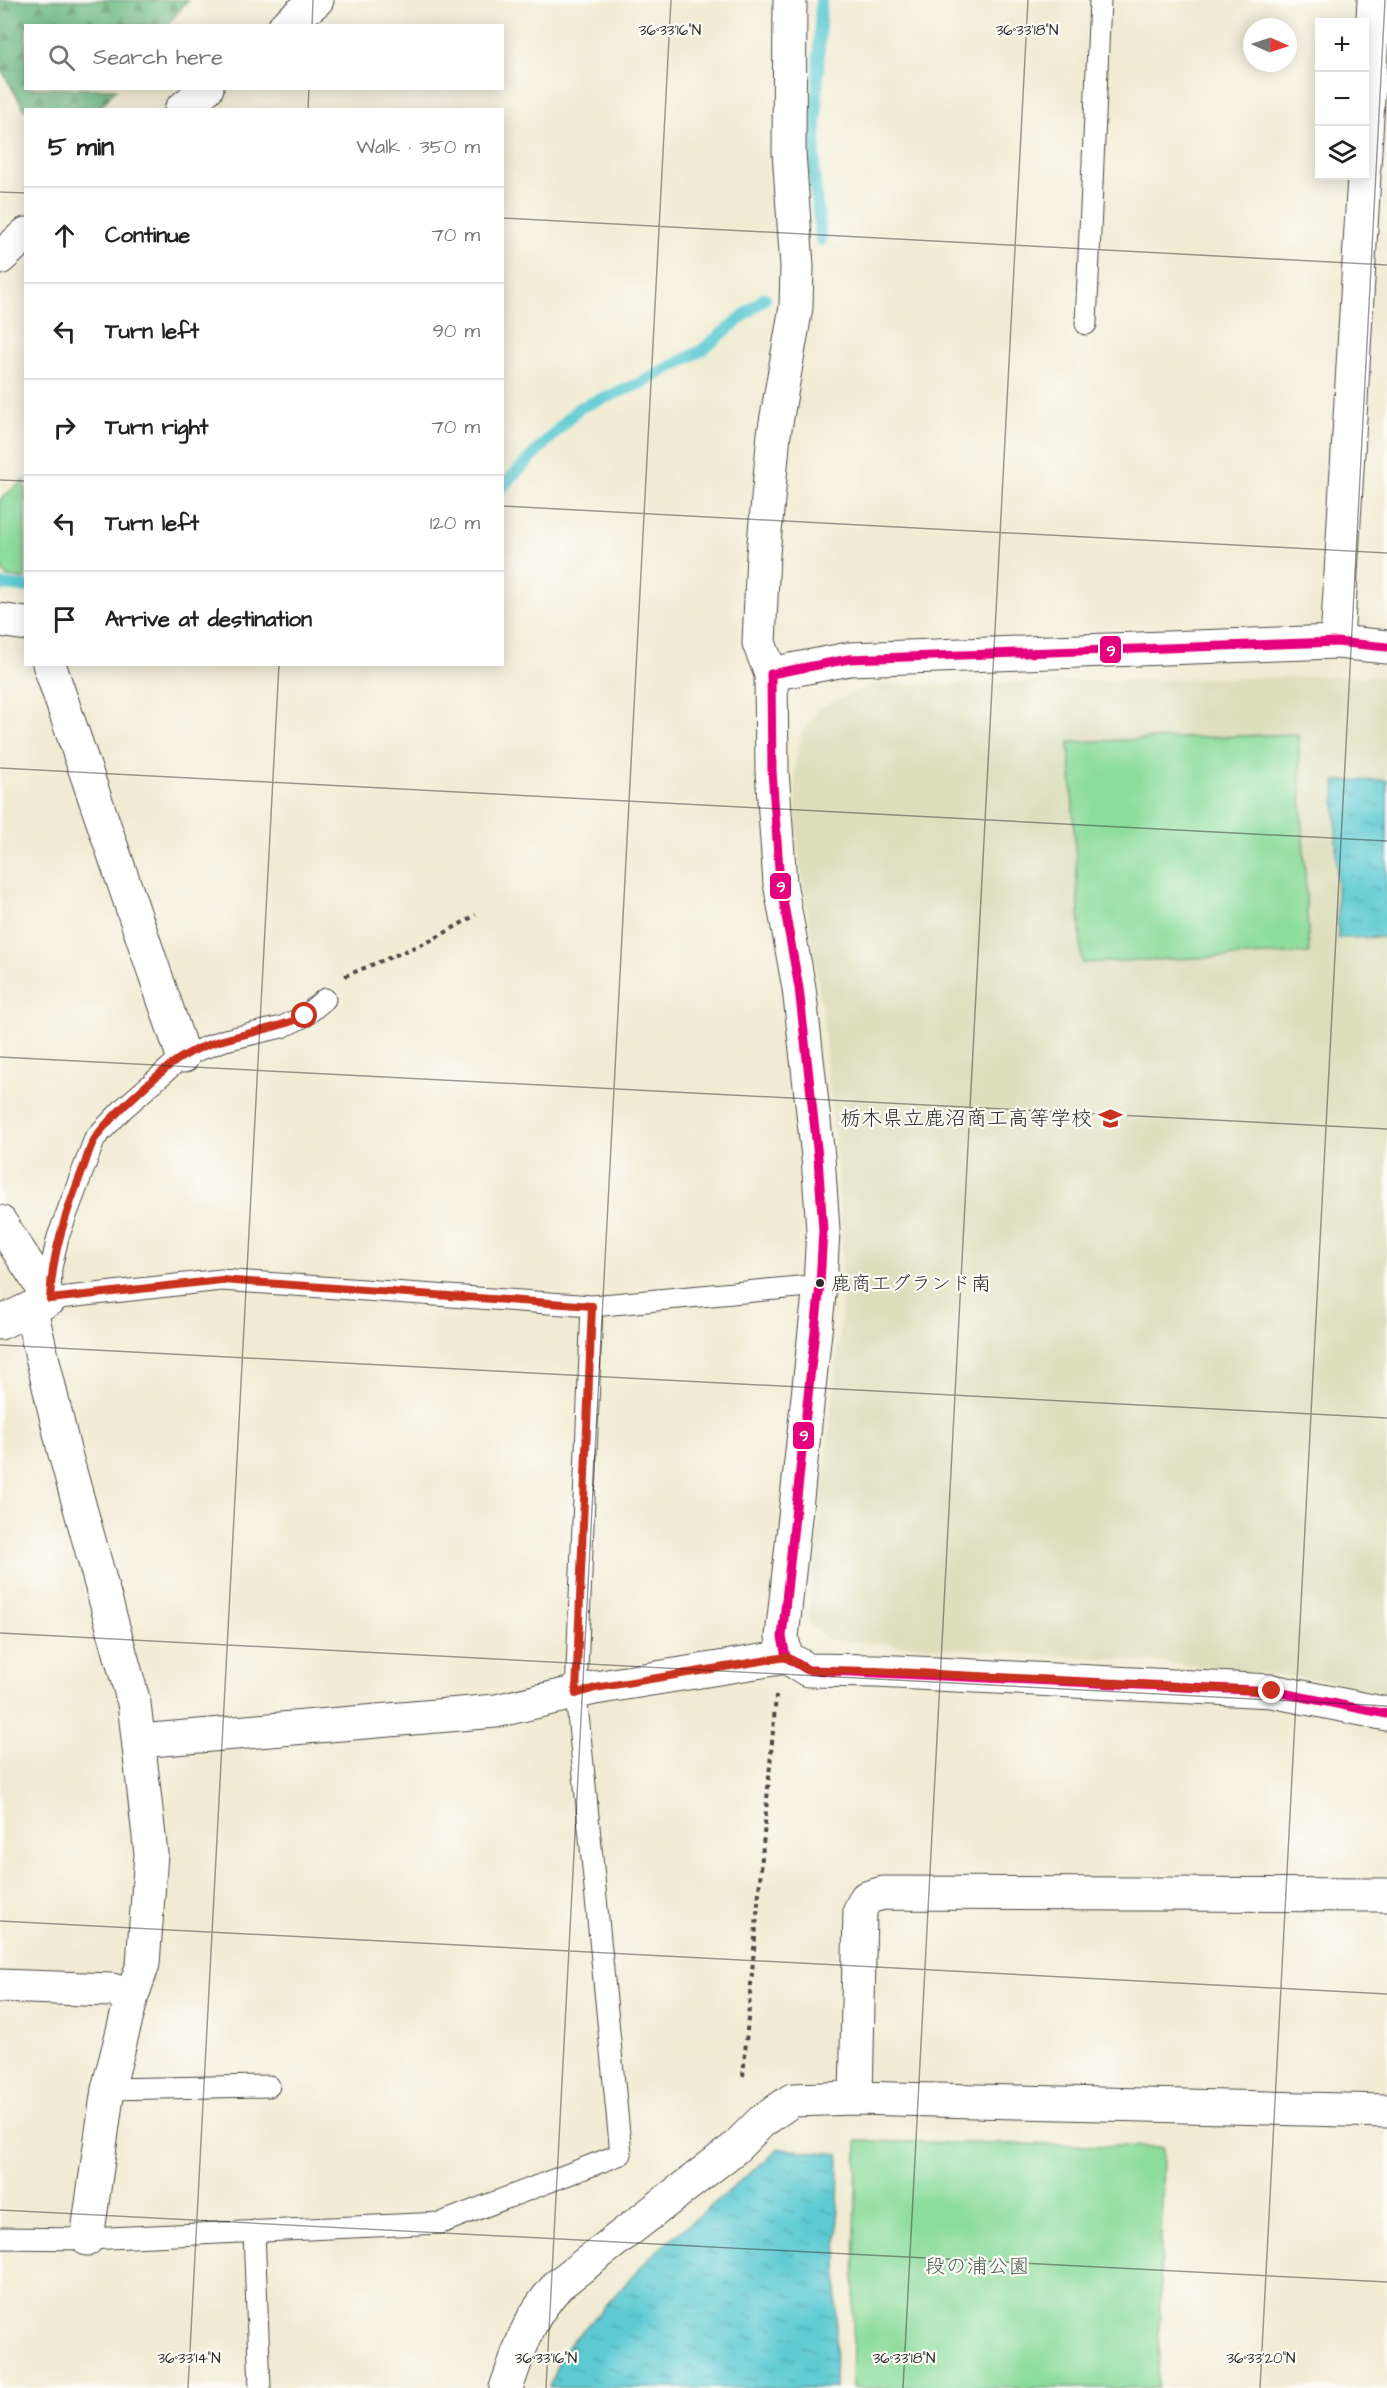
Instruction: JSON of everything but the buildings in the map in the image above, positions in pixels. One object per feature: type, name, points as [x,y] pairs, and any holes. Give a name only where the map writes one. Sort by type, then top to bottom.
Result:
[{"type":"street","points":[[287,24],[317,0]]},
{"type":"street","points":[[786,1657],[782,1637],[820,1285],[823,1230],[818,1157],[799,988],[780,884],[772,771],[771,674],[759,643],[763,554],[774,434],[796,307],[797,266],[789,152],[789,0]]},
{"type":"street","points":[[1367,126],[1374,0]]},
{"type":"street","points":[[183,108],[205,90]]},
{"type":"street","points":[[1337,642],[1364,180]]},
{"type":"street","points":[[0,258],[24,236]]},
{"type":"street","points":[[0,620],[24,624]]},
{"type":"street","points":[[771,674],[849,659],[1337,642],[1387,647]]},
{"type":"street","points":[[51,666],[183,1056]]},
{"type":"street","points":[[0,1222],[40,1304],[64,1450],[134,1703],[151,1854],[143,1964],[132,1996],[108,2089],[87,2239]]},
{"type":"street","points":[[0,1323],[40,1304]]},
{"type":"street","points":[[139,1741],[496,1711],[595,1688],[786,1657],[808,1670],[876,1671],[1272,1691],[1387,1714]]},
{"type":"street","points":[[856,2098],[860,1910],[866,1898],[883,1893],[1387,1895]]},
{"type":"street","points":[[0,1986],[111,1990],[132,1996]]},
{"type":"street","points":[[506,2388],[523,2336],[536,2311],[558,2285],[735,2148],[761,2122],[792,2100],[856,2098],[1387,2111]]},
{"type":"lane","points":[[1086,324],[1100,0]]},
{"type":"lane","points":[[325,999],[305,1016],[282,1027],[225,1040],[183,1056],[124,1108],[95,1138],[58,1237],[40,1304],[221,1280],[592,1306],[820,1285]]},
{"type":"lane","points":[[0,2238],[87,2239],[441,2223],[621,2154],[576,1694],[592,1306]]},
{"type":"lane","points":[[108,2089],[269,2086]]},
{"type":"lane","points":[[254,2231],[260,2388]]},
{"type":"path","points":[[325,999],[344,976],[432,940],[476,915]]},
{"type":"path","points":[[743,2076],[776,1695]]},
{"type":"shaded area","name":"栃木県立鹿沼商工高等学校","points":[[1387,677],[1387,1693],[1330,1681],[1169,1663],[829,1640],[808,1623],[842,1311],[842,1228],[822,1008],[797,844],[795,763],[802,733],[819,708],[871,685]]},
{"type":"green space","points":[[0,0],[188,0],[168,24],[24,24],[24,90],[115,90],[100,108],[24,108],[0,67]]},
{"type":"green space","points":[[24,481],[24,579],[7,577],[0,566],[0,499]]},
{"type":"green space","points":[[1298,734],[1309,953],[1082,963],[1069,742]]},
{"type":"green space","name":"段の浦公園","points":[[857,2141],[1163,2147],[1158,2388],[852,2388]]},
{"type":"water","points":[[1387,780],[1387,937],[1338,938],[1335,781]]},
{"type":"water","points":[[779,2149],[839,2154],[835,2388],[549,2388],[561,2354],[650,2257]]},
{"type":"waterway","points":[[821,0],[814,174],[821,240]]},
{"type":"waterway","points":[[504,485],[579,408],[639,384],[702,350],[765,298]]},
{"type":"waterway","points":[[0,585],[24,587]]},
{"type":"transit line","name":"9","points":[[1387,647],[1337,642],[849,659],[771,674],[772,771],[780,883],[799,988],[818,1157],[823,1230],[820,1285],[782,1637],[786,1657],[808,1670],[1272,1691],[1387,1714]]},
{"type":"place","name":"栃木県立鹿沼商工高等学校","points":[[1110,1118]]},
{"type":"place","name":"鹿商工グランド南","points":[[820,1283]]},
{"type":"route","points":[[305,1016],[282,1027],[225,1040],[183,1056],[124,1108],[95,1138],[58,1237],[51,1268],[50,1299],[221,1280],[592,1306],[576,1694],[595,1688],[786,1657],[808,1670],[876,1671],[1272,1691]]}]
